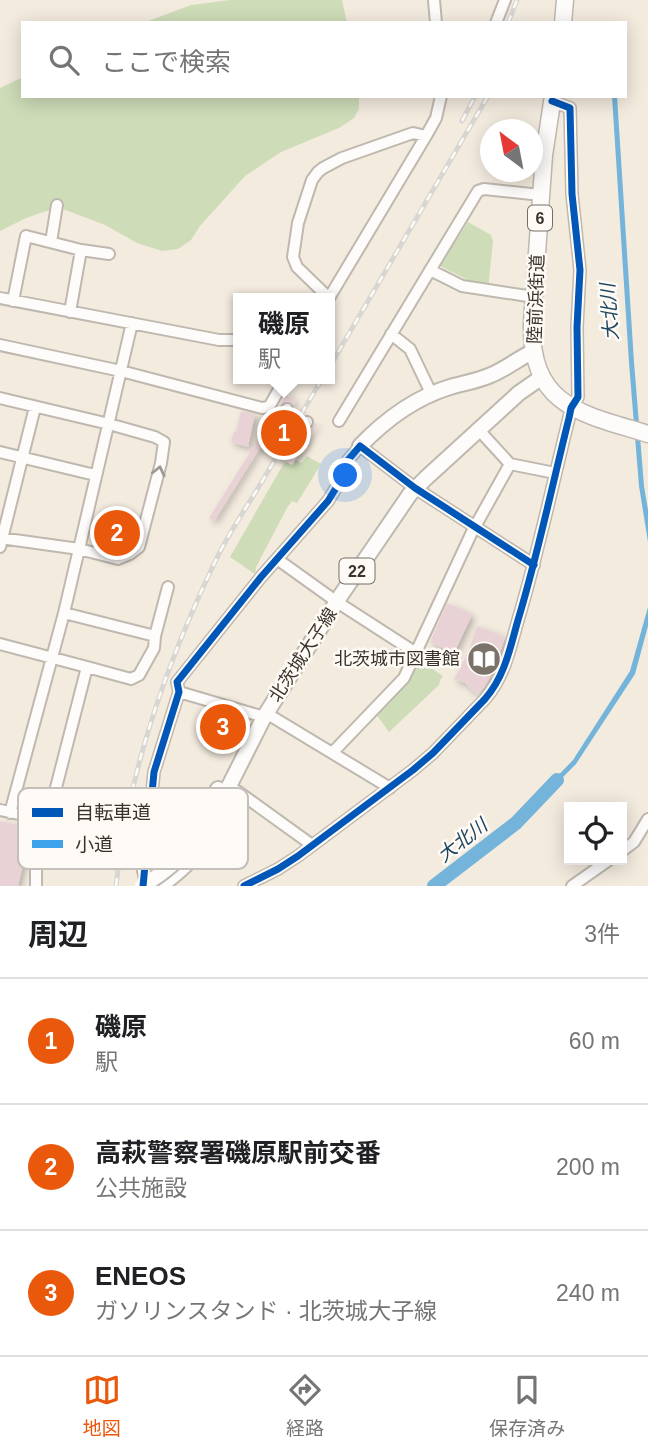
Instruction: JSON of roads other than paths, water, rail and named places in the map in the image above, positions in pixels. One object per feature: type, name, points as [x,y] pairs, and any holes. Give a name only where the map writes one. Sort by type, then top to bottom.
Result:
[{"type":"highway","points":[[563,21],[565,0]]},
{"type":"highway","name":"陸前浜街道","points":[[552,99],[541,194],[532,331],[534,351],[542,377],[552,392],[571,408],[587,416],[648,434]]},
{"type":"main road","points":[[360,446],[383,423],[431,393],[492,375],[534,351]]},
{"type":"main road","name":"北茨城大子線","points":[[228,788],[265,715],[337,602],[415,488],[519,393],[542,377]]},
{"type":"main road","points":[[218,788],[237,752],[254,737]]},
{"type":"main road","points":[[238,788],[254,751],[254,737]]},
{"type":"main road","name":"北茨城大子線","points":[[143,881],[168,869]]},
{"type":"main road","points":[[160,886],[182,869]]},
{"type":"street","points":[[434,0],[436,21]]},
{"type":"street","points":[[497,21],[505,0]]},
{"type":"street","points":[[332,293],[426,136],[436,118],[441,98]]},
{"type":"street","points":[[244,886],[278,869],[390,788],[433,753],[492,691],[504,669],[534,565],[571,408],[578,397],[577,327],[580,271],[572,194],[570,108],[552,99]]},
{"type":"street","points":[[324,293],[297,267],[293,257],[298,223],[312,180],[323,168],[342,158],[413,133],[426,136]]},
{"type":"street","points":[[339,421],[478,191],[484,189],[541,194]]},
{"type":"street","points":[[51,242],[58,205]]},
{"type":"street","points":[[13,301],[26,236],[109,254]]},
{"type":"street","points":[[71,312],[81,250]]},
{"type":"street","points":[[429,270],[462,286],[534,297]]},
{"type":"street","points":[[0,298],[219,340],[233,340]]},
{"type":"street","points":[[5,812],[64,613],[132,323]]},
{"type":"street","points":[[391,334],[410,349],[431,393]]},
{"type":"street","points":[[0,345],[121,371],[262,408],[269,407],[282,384]]},
{"type":"street","points":[[0,398],[155,436],[164,442],[139,547],[130,554],[118,559],[79,549],[1,541],[35,407]]},
{"type":"street","points":[[280,446],[296,417]]},
{"type":"street","points":[[478,429],[510,464],[555,474]]},
{"type":"street","points":[[152,788],[154,772],[179,692],[177,682],[180,677],[328,500],[344,475],[348,460],[360,446],[415,488],[534,565]]},
{"type":"street","points":[[0,452],[95,475]]},
{"type":"street","points":[[334,752],[404,678],[476,526],[510,464]]},
{"type":"street","points":[[277,559],[416,653]]},
{"type":"street","points":[[0,644],[131,679],[139,675],[154,648],[168,587]]},
{"type":"street","points":[[64,613],[155,636]]},
{"type":"street","points":[[56,788],[87,667]]},
{"type":"street","points":[[179,692],[265,715],[334,752],[390,788]]},
{"type":"street","points":[[248,799],[312,845]]},
{"type":"street","points":[[627,847],[634,842],[648,819]]},
{"type":"street","points":[[572,886],[602,865]]},
{"type":"water","points":[[612,98],[617,98],[634,362],[648,510],[648,542],[639,486]]},
{"type":"water","points":[[648,607],[648,626],[635,674],[576,764],[547,793],[544,790],[573,760],[630,671]]},
{"type":"waterway","name":"大北川","points":[[434,886],[516,823],[557,780]]},
{"type":"railway","points":[[509,21],[517,0]]},
{"type":"railway","points":[[462,121],[474,98]]},
{"type":"railway","points":[[335,357],[487,98]]},
{"type":"railway","points":[[133,788],[165,680],[197,601],[224,544],[319,384]]},
{"type":"railway","points":[[116,886],[118,869]]},
{"type":"place","name":"磯原","points":[[284,433]]},
{"type":"place","name":"高萩警察署磯原駅前交番","points":[[117,533]]},
{"type":"place","name":"北茨城市図書館","points":[[484,659]]},
{"type":"place","name":"ENEOS","points":[[223,727]]}]
